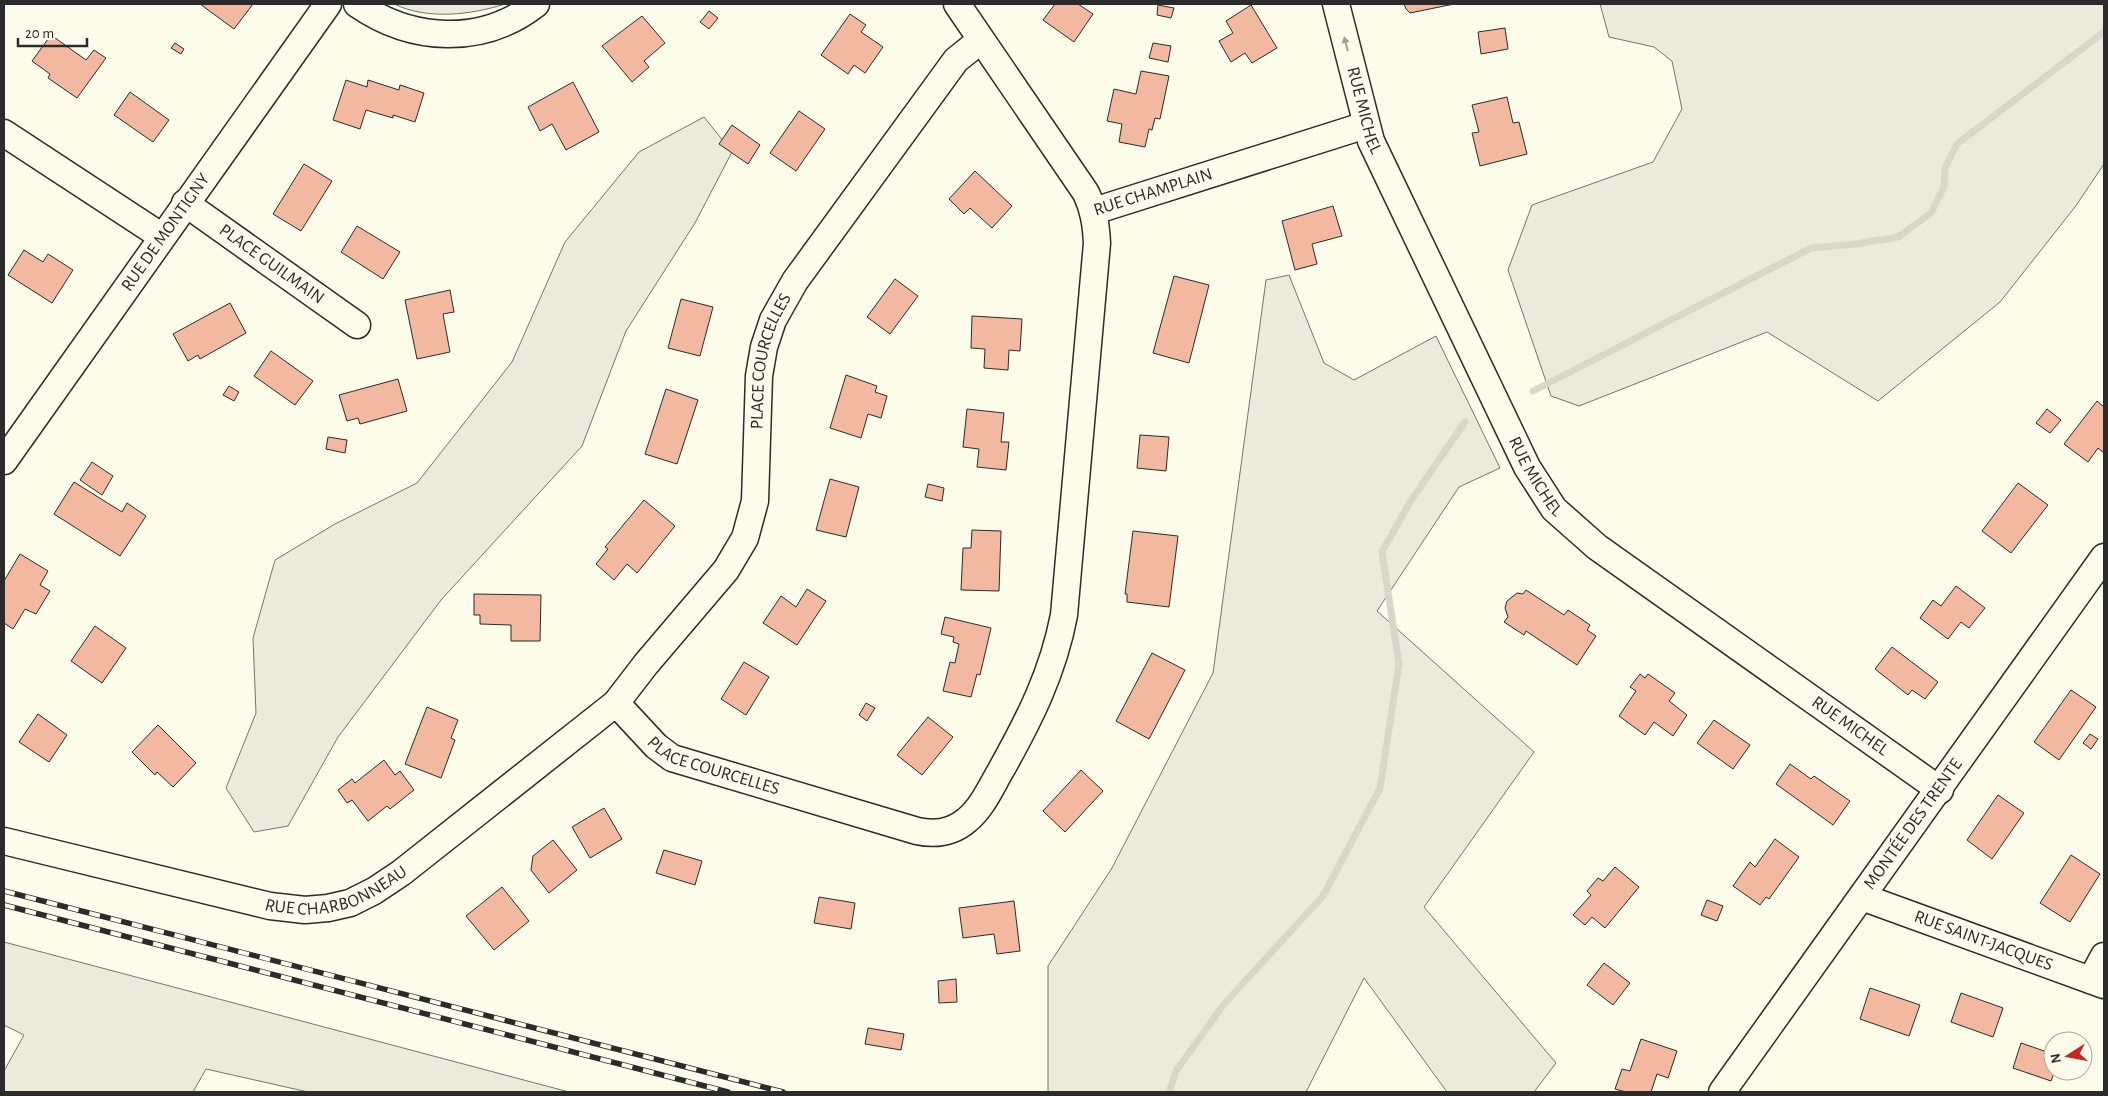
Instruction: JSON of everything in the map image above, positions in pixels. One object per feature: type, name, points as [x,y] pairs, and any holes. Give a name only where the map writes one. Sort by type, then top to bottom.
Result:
[{"type":"street","name":"RUE DE MONTIGNY","points":[[4,461],[185,203],[328,4]]},
{"type":"street","points":[[357,4],[376,16],[401,27],[441,35],[468,34],[495,27],[520,15],[536,4]]},
{"type":"street","name":"RUE CHAMPLAIN","points":[[956,4],[1086,193],[1094,211],[1366,125]]},
{"type":"street","name":"RUE MICHEL","points":[[1336,4],[1366,125],[1527,467],[1554,509],[1597,547],[1940,790]]},
{"type":"street","name":"PLACE COURCELLES","points":[[981,40],[956,60],[794,281],[779,306],[768,333],[761,362],[755,501],[745,538],[726,570],[646,664],[616,703],[666,755],[925,833],[951,830],[973,815],[989,791],[1037,704],[1051,670],[1061,634],[1067,586],[1097,243],[1094,211]]},
{"type":"street","points":[[4,133],[162,236]]},
{"type":"street","name":"PLACE GUILMAIN","points":[[185,203],[357,325]]},
{"type":"street","name":"MONTÉE DES TRENTE","points":[[1722,1092],[1940,790],[2104,556]]},
{"type":"street","name":"RUE CHARBONNEAU","points":[[4,841],[270,906],[305,910],[340,906],[368,895],[401,872],[616,703]]},
{"type":"street","name":"RUE SAINT-JACQUES","points":[[1862,897],[2098,982]]},
{"type":"street","points":[[2098,982],[2104,956]]},
{"type":"shaded area","points":[[394,4],[505,4],[464,13],[435,14],[407,9]]},
{"type":"shaded area","points":[[1600,4],[2104,4],[2104,164],[2075,207],[2000,302],[1878,401],[1767,332],[1579,406],[1551,396],[1508,270],[1532,205],[1653,162],[1682,109],[1672,61],[1654,47],[1609,37]]},
{"type":"shaded area","points":[[704,117],[732,152],[695,223],[626,331],[582,446],[441,600],[338,737],[288,826],[254,832],[226,788],[256,713],[253,638],[275,560],[335,524],[417,483],[512,362],[565,242],[639,152]]},
{"type":"shaded area","points":[[1289,275],[1324,363],[1354,380],[1436,336],[1500,468],[1459,487],[1377,611],[1534,752],[1424,907],[1556,1063],[1534,1092],[1447,1092],[1364,978],[1306,1092],[1048,1092],[1048,966],[1112,868],[1213,673],[1266,280]]},
{"type":"shaded area","points":[[4,942],[569,1092],[308,1092],[206,1069],[193,1092],[4,1092],[4,1071],[24,1035],[4,1025]]},
{"type":"building","points":[[200,4],[253,4],[234,29]]},
{"type":"building","points":[[1055,4],[1078,4],[1093,14],[1074,42],[1043,20]]},
{"type":"building","points":[[1404,4],[1454,4],[1410,13]]},
{"type":"building","points":[[1158,5],[1174,8],[1171,18],[1157,15]]},
{"type":"building","points":[[1251,5],[1277,48],[1252,63],[1245,53],[1231,62],[1219,41],[1233,33],[1226,21]]},
{"type":"building","points":[[709,11],[718,18],[709,29],[700,22]]},
{"type":"building","points":[[850,14],[866,25],[861,32],[883,47],[865,73],[854,65],[848,74],[821,55]]},
{"type":"building","points":[[642,16],[665,43],[644,61],[649,67],[632,82],[602,46]]},
{"type":"building","points":[[1505,28],[1508,49],[1481,54],[1478,32]]},
{"type":"building","points":[[51,35],[86,60],[94,50],[106,58],[77,98],[48,78],[50,74],[32,61]]},
{"type":"building","points":[[175,43],[184,49],[181,54],[171,48]]},
{"type":"building","points":[[1153,43],[1171,46],[1168,62],[1149,58]]},
{"type":"building","points":[[1141,71],[1169,76],[1160,119],[1155,118],[1152,130],[1149,129],[1145,147],[1119,142],[1122,124],[1107,121],[1114,89],[1136,94]]},
{"type":"building","points":[[346,80],[367,87],[368,80],[399,90],[400,85],[424,93],[415,122],[393,115],[393,118],[366,110],[360,129],[333,120]]},
{"type":"building","points":[[573,82],[599,132],[566,150],[552,124],[540,131],[528,107]]},
{"type":"building","points":[[130,92],[169,120],[153,142],[114,115]]},
{"type":"building","points":[[1507,97],[1513,123],[1519,122],[1527,154],[1480,166],[1472,133],[1479,132],[1472,105]]},
{"type":"building","points":[[799,111],[825,129],[796,171],[770,153]]},
{"type":"building","points":[[732,125],[760,145],[748,164],[719,144]]},
{"type":"building","points":[[304,164],[332,181],[301,231],[273,214]]},
{"type":"building","points":[[975,171],[1012,206],[992,228],[970,208],[964,214],[949,199]]},
{"type":"building","points":[[1333,206],[1342,236],[1312,244],[1317,264],[1295,270],[1282,221]]},
{"type":"building","points":[[357,226],[400,252],[383,279],[341,252]]},
{"type":"building","points":[[24,250],[43,262],[48,254],[73,270],[52,303],[8,275]]},
{"type":"building","points":[[1174,276],[1209,285],[1189,363],[1153,353]]},
{"type":"building","points":[[895,279],[918,296],[890,334],[867,317]]},
{"type":"building","points":[[450,290],[454,312],[443,314],[450,352],[417,359],[405,300]]},
{"type":"building","points":[[681,299],[713,307],[700,356],[668,348]]},
{"type":"building","points":[[230,303],[246,333],[200,359],[198,355],[188,361],[173,334]]},
{"type":"building","points":[[972,316],[1022,319],[1020,351],[1009,350],[1008,370],[984,368],[985,349],[971,348]]},
{"type":"building","points":[[271,351],[313,381],[295,405],[254,376]]},
{"type":"building","points":[[846,375],[877,386],[875,392],[887,396],[881,418],[868,414],[861,438],[830,428]]},
{"type":"building","points":[[398,379],[407,411],[360,424],[358,418],[347,421],[339,395]]},
{"type":"building","points":[[229,386],[239,392],[234,401],[223,395]]},
{"type":"building","points":[[666,389],[698,400],[677,464],[645,454]]},
{"type":"building","points":[[2097,401],[2104,407],[2104,453],[2098,448],[2088,462],[2064,444]]},
{"type":"building","points":[[967,409],[1004,413],[1001,442],[1009,442],[1006,470],[977,467],[979,449],[963,447]]},
{"type":"building","points":[[2047,409],[2061,420],[2050,433],[2036,423]]},
{"type":"building","points":[[1140,435],[1169,437],[1166,471],[1137,468]]},
{"type":"building","points":[[328,437],[347,440],[345,453],[326,449]]},
{"type":"building","points":[[92,462],[113,476],[102,495],[80,480]]},
{"type":"building","points":[[830,479],[859,487],[846,537],[816,530]]},
{"type":"building","points":[[74,482],[122,512],[127,503],[146,516],[120,556],[54,514]]},
{"type":"building","points":[[2018,483],[2048,505],[2011,553],[1982,531]]},
{"type":"building","points":[[928,484],[944,488],[942,501],[925,497]]},
{"type":"building","points":[[644,500],[675,526],[637,573],[627,564],[614,580],[596,564],[608,549],[605,547]]},
{"type":"building","points":[[972,530],[1001,531],[999,591],[961,590],[963,548],[971,548]]},
{"type":"building","points":[[1133,531],[1178,536],[1169,607],[1127,602],[1127,594],[1125,594]]},
{"type":"building","points":[[20,554],[48,571],[40,585],[50,591],[36,614],[25,609],[13,629],[4,623],[4,581]]},
{"type":"building","points":[[1956,586],[1985,608],[1969,628],[1961,622],[1948,639],[1920,618],[1933,600],[1941,606]]},
{"type":"building","points":[[807,589],[826,601],[797,645],[763,623],[781,596],[796,607]]},
{"type":"building","points":[[1526,590],[1564,615],[1568,610],[1590,625],[1587,630],[1596,636],[1577,665],[1526,631],[1524,635],[1504,622],[1508,617],[1505,608],[1507,601],[1517,593],[1523,594]]},
{"type":"building","points":[[474,594],[541,595],[540,641],[511,641],[511,625],[480,624],[480,615],[474,615]]},
{"type":"building","points":[[945,617],[991,628],[980,675],[977,674],[971,697],[943,691],[950,662],[955,663],[959,644],[953,642],[954,637],[941,634]]},
{"type":"building","points":[[95,626],[126,648],[102,683],[71,661]]},
{"type":"building","points":[[1892,647],[1938,682],[1925,699],[1912,690],[1908,695],[1875,669]]},
{"type":"building","points":[[1152,653],[1185,670],[1149,739],[1116,721]]},
{"type":"building","points":[[744,662],[769,677],[746,715],[721,699]]},
{"type":"building","points":[[1640,674],[1645,678],[1648,674],[1675,693],[1669,701],[1687,715],[1673,736],[1654,722],[1645,735],[1619,716],[1636,691],[1630,687]]},
{"type":"building","points":[[2071,690],[2096,707],[2059,760],[2034,742]]},
{"type":"building","points":[[866,703],[875,708],[867,721],[859,715]]},
{"type":"building","points":[[427,707],[458,720],[451,738],[455,740],[441,778],[405,764]]},
{"type":"building","points":[[38,714],[67,735],[49,762],[19,742]]},
{"type":"building","points":[[928,717],[953,737],[922,775],[897,755]]},
{"type":"building","points":[[1714,720],[1750,745],[1733,769],[1697,743]]},
{"type":"building","points":[[158,725],[196,763],[173,787],[157,772],[155,775],[132,752]]},
{"type":"building","points":[[2090,734],[2098,739],[2091,749],[2083,743]]},
{"type":"building","points":[[384,760],[395,775],[400,771],[414,790],[390,809],[387,806],[368,821],[352,800],[347,803],[338,790],[352,779],[355,783]]},
{"type":"building","points":[[1790,764],[1811,779],[1814,776],[1850,801],[1833,825],[1776,784]]},
{"type":"building","points":[[1081,770],[1103,791],[1065,832],[1043,811]]},
{"type":"building","points":[[1998,795],[2024,813],[1992,859],[1967,840]]},
{"type":"building","points":[[604,808],[622,839],[590,858],[572,827]]},
{"type":"building","points":[[1775,839],[1799,857],[1769,899],[1766,897],[1760,905],[1733,886],[1750,862],[1755,867]]},
{"type":"building","points":[[553,840],[577,870],[549,893],[531,870],[533,856]]},
{"type":"building","points":[[664,850],[702,861],[695,885],[656,873]]},
{"type":"building","points":[[2071,855],[2100,874],[2070,922],[2040,903]]},
{"type":"building","points":[[1615,867],[1639,887],[1605,928],[1592,917],[1585,925],[1573,915],[1591,895],[1587,891],[1598,878],[1603,881]]},
{"type":"building","points":[[502,887],[529,921],[494,950],[466,916]]},
{"type":"building","points":[[819,897],[855,903],[851,929],[814,923]]},
{"type":"building","points":[[1707,900],[1723,906],[1717,921],[1701,915]]},
{"type":"building","points":[[1014,901],[1020,951],[997,954],[994,934],[963,938],[959,908]]},
{"type":"building","points":[[1604,963],[1630,983],[1613,1005],[1587,985]]},
{"type":"building","points":[[956,979],[957,1002],[939,1003],[938,981]]},
{"type":"building","points":[[1870,988],[1920,1005],[1909,1036],[1860,1019]]},
{"type":"building","points":[[1961,993],[2003,1008],[1993,1037],[1951,1022]]},
{"type":"building","points":[[868,1028],[904,1034],[901,1050],[865,1044]]},
{"type":"building","points":[[1641,1039],[1677,1051],[1668,1078],[1657,1074],[1651,1092],[1626,1092],[1615,1089],[1622,1069],[1630,1071]]},
{"type":"building","points":[[2021,1043],[2043,1051],[2043,1078],[2013,1068]]},
{"type":"waterway","points":[[1533,391],[1811,248],[1856,244],[1898,237],[1931,213],[1944,187],[1945,168],[1957,144],[2104,32]]},
{"type":"waterway","points":[[1169,1092],[1176,1071],[1224,1004],[1323,896],[1380,788],[1399,664],[1382,552],[1410,502],[1465,422]]},
{"type":"railway","points":[[4,891],[783,1092]]},
{"type":"railway","points":[[4,905],[728,1092]]}]
